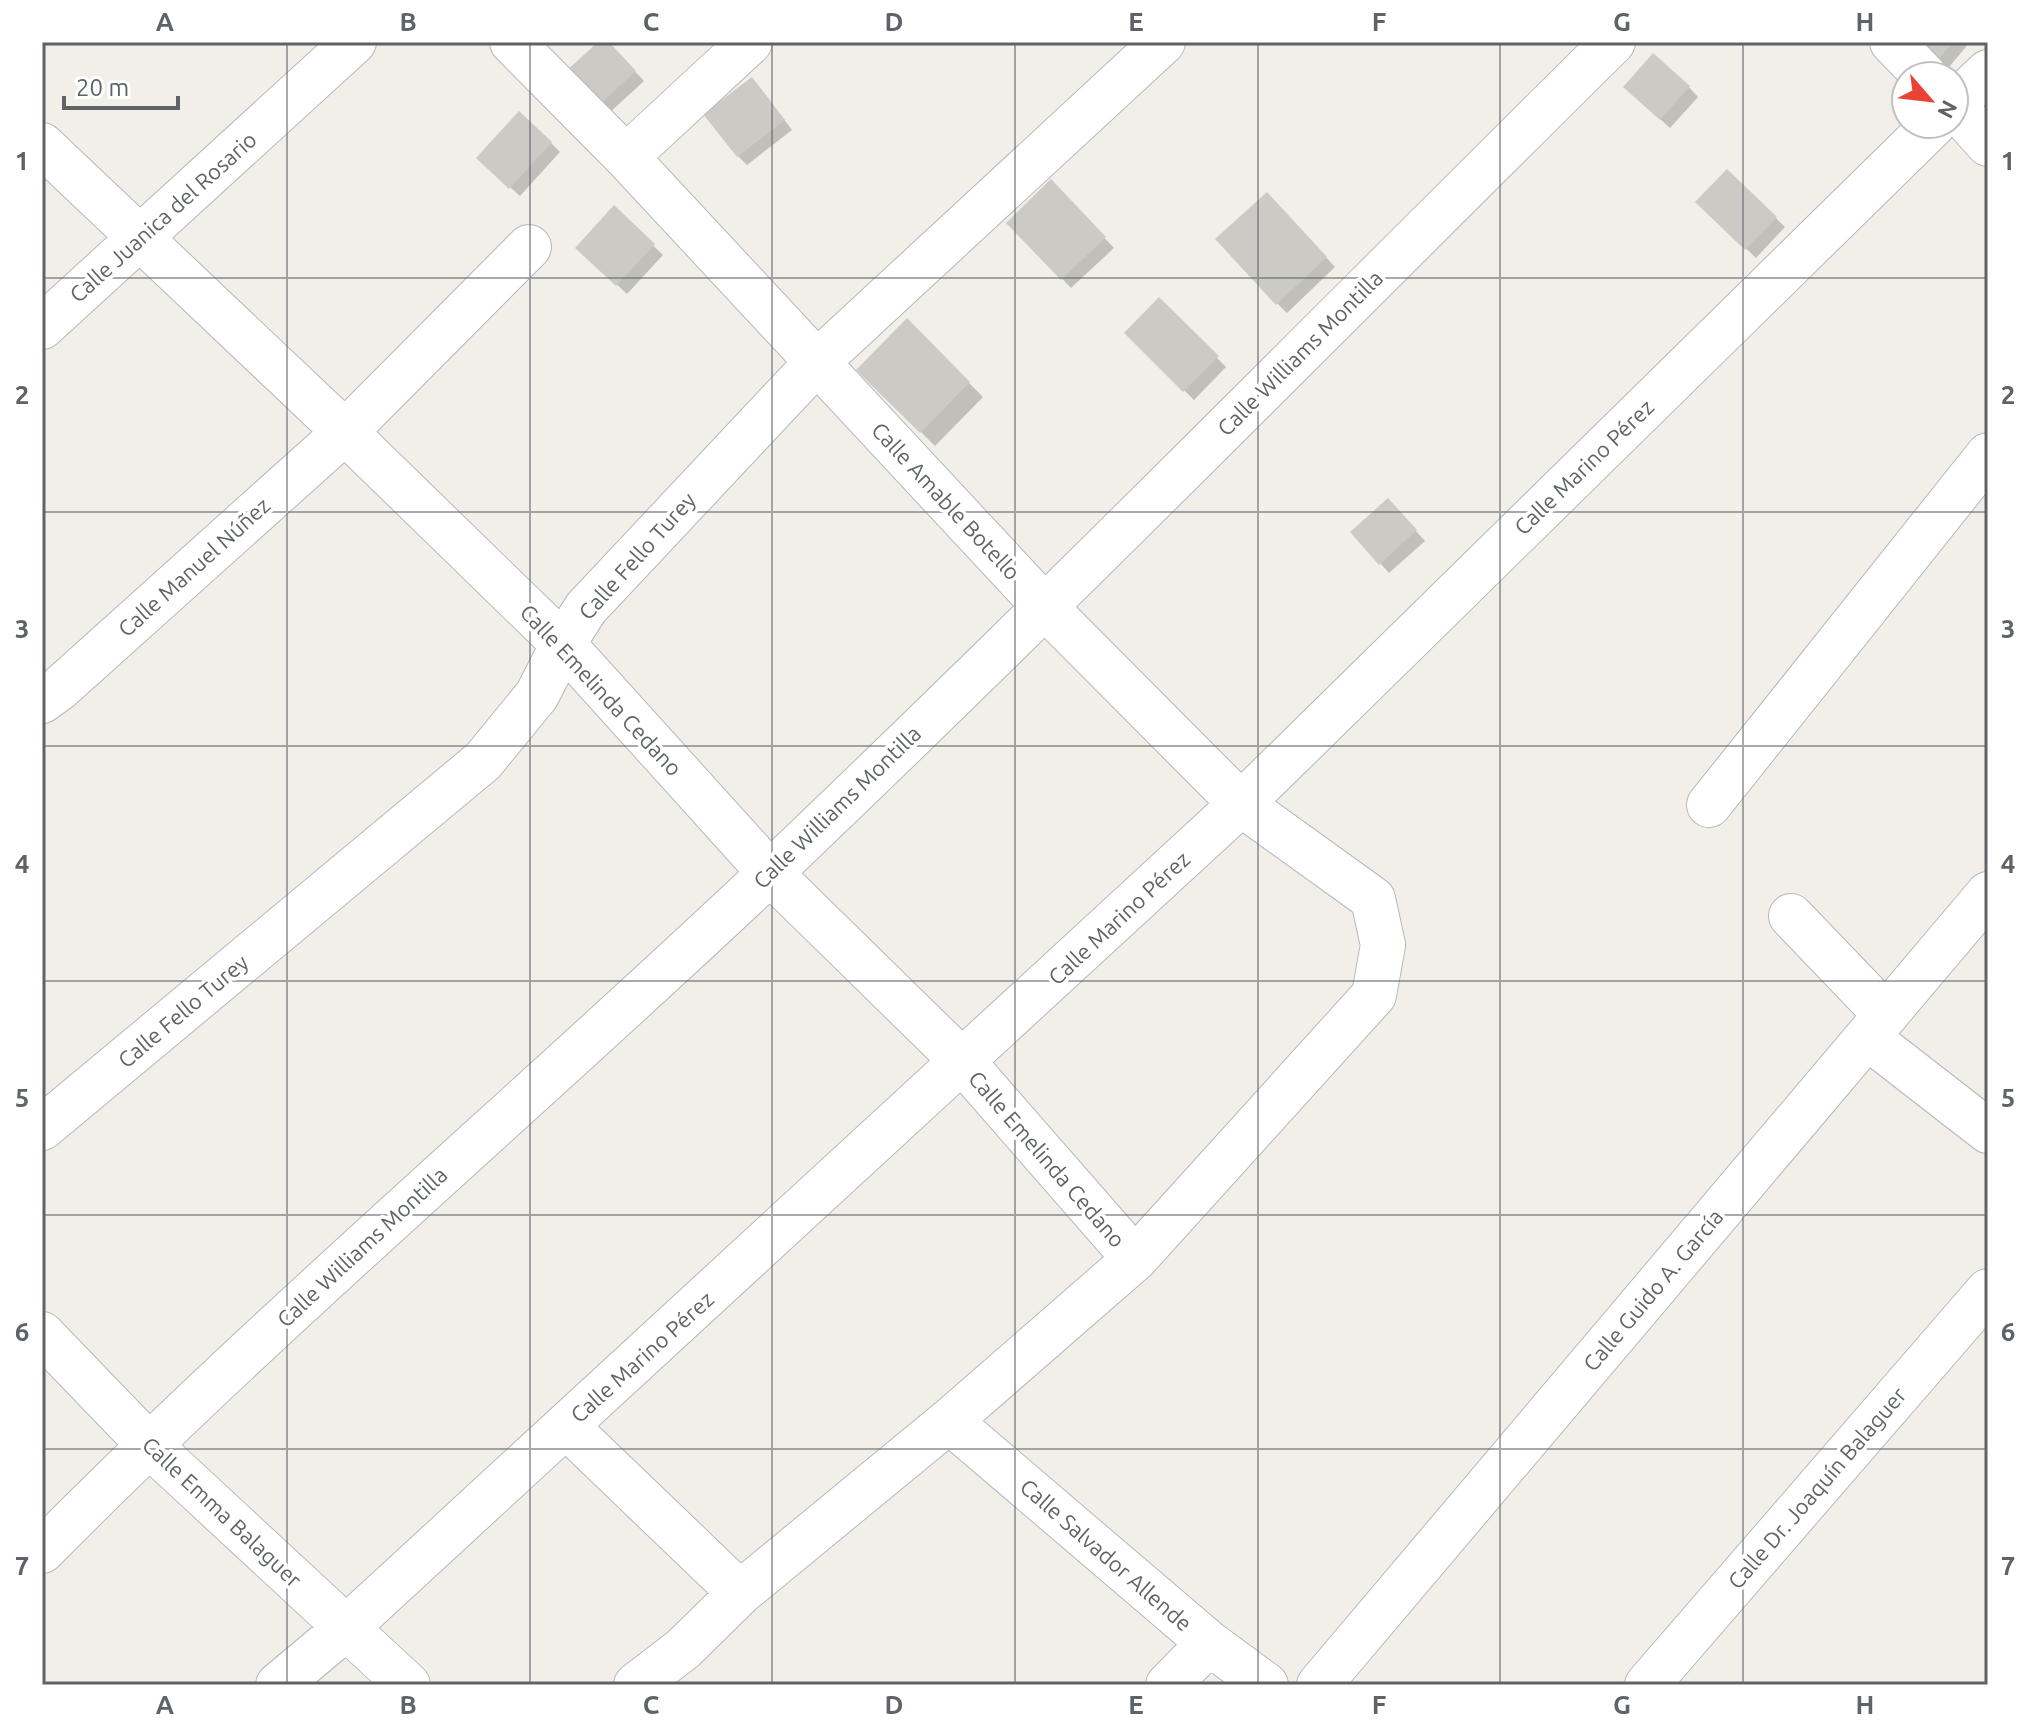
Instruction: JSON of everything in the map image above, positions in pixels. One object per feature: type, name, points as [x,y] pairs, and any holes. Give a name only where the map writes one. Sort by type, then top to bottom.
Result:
[{"type":"street","name":"Calle Juanica del Rosario","points":[[42,327],[354,42]]},
{"type":"street","name":"Calle Amable Botello","points":[[512,42],[626,157],[1044,606],[1241,804],[1373,899],[1383,945],[1374,995],[1135,1259]]},
{"type":"street","points":[[626,157],[750,42]]},
{"type":"street","name":"Calle Fello Turey","points":[[42,1128],[483,761],[537,695],[586,608],[816,363],[1163,42]]},
{"type":"street","name":"Calle Williams Montilla","points":[[42,1551],[148,1444],[770,873],[1613,42]]},
{"type":"street","points":[[1892,42],[1909,60]]},
{"type":"street","points":[[1970,89],[1988,72]]},
{"type":"street","points":[[1970,123],[1988,144]]},
{"type":"street","name":"Calle Marino Pérez","points":[[278,1685],[346,1628],[1241,804],[1918,140]]},
{"type":"street","name":"Calle Emelinda Cedano","points":[[42,145],[563,644],[770,873],[963,1062],[1135,1259]]},
{"type":"street","name":"Calle Manuel Núñez","points":[[42,701],[345,432],[529,247]]},
{"type":"street","points":[[1709,805],[1988,455]]},
{"type":"street","name":"Calle Guido A. García","points":[[1319,1685],[1988,894]]},
{"type":"street","points":[[1791,916],[1876,1026],[1988,1131]]},
{"type":"street","points":[[636,1685],[683,1649],[740,1593],[949,1421],[1135,1259]]},
{"type":"street","name":"Calle Dr. Joaquín Balaguer","points":[[1647,1685],[1988,1291]]},
{"type":"street","name":"Calle Emma Balaguer","points":[[42,1334],[148,1444],[408,1685]]},
{"type":"street","name":"Calle Salvador Allende","points":[[949,1421],[1209,1643],[1266,1685]]},
{"type":"street","points":[[566,1426],[740,1593]]},
{"type":"street","points":[[1168,1685],[1209,1643]]},
{"type":"building","points":[[598,42],[609,42],[636,71],[596,108],[565,72]]},
{"type":"building","points":[[1907,42],[1953,42],[1938,60],[1928,60]]},
{"type":"building","points":[[1653,53],[1690,86],[1660,120],[1623,87]]},
{"type":"building","points":[[752,77],[785,120],[737,157],[703,114]]},
{"type":"building","points":[[519,111],[552,142],[509,189],[476,158]]},
{"type":"building","points":[[1727,169],[1777,217],[1745,250],[1695,202]]},
{"type":"building","points":[[1051,179],[1106,237],[1061,280],[1006,223]]},
{"type":"building","points":[[1267,192],[1327,257],[1276,305],[1215,239]]},
{"type":"building","points":[[614,205],[655,244],[616,286],[575,248]]},
{"type":"building","points":[[1159,297],[1219,356],[1183,392],[1124,333]]},
{"type":"building","points":[[907,318],[970,382],[920,433],[856,370]]},
{"type":"building","points":[[1388,498],[1417,530],[1379,565],[1350,532]]}]
